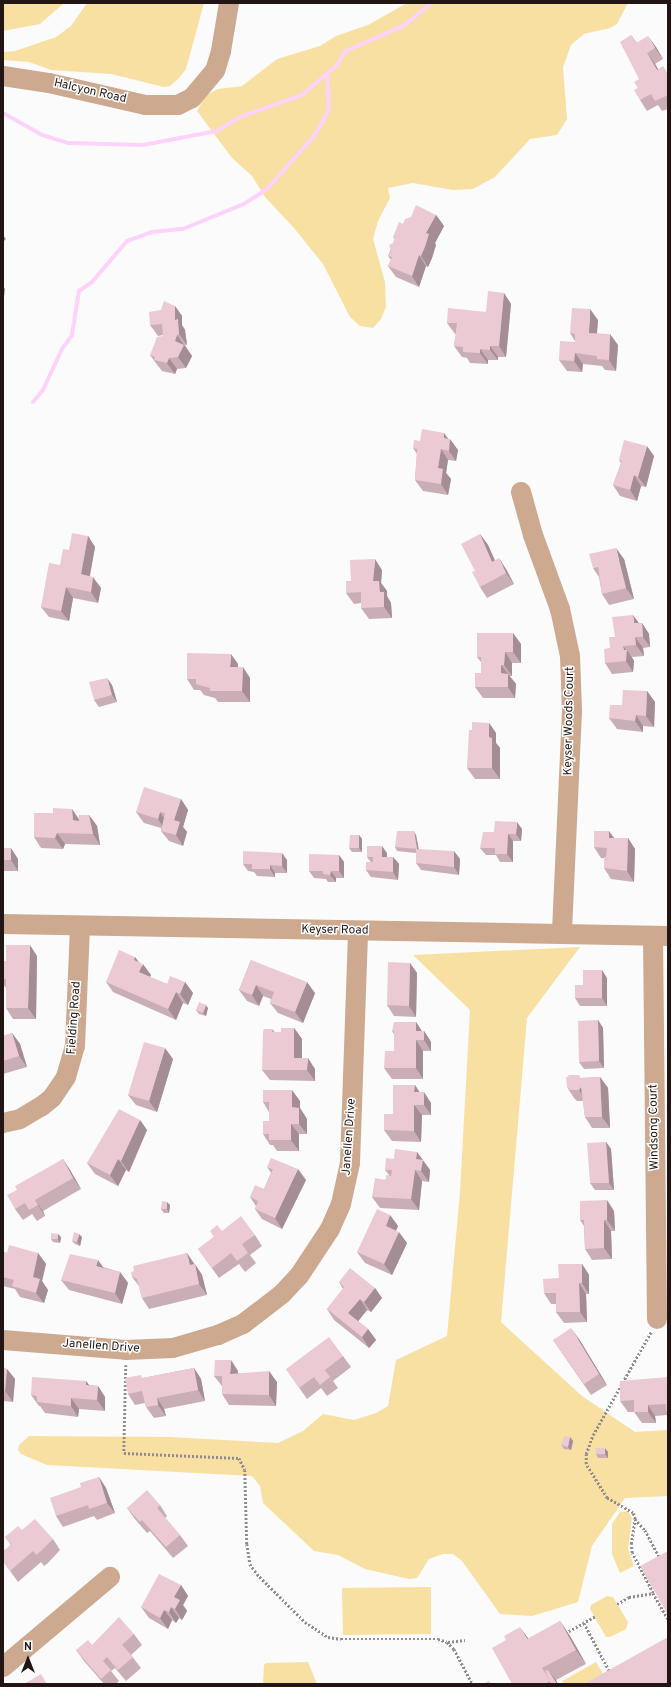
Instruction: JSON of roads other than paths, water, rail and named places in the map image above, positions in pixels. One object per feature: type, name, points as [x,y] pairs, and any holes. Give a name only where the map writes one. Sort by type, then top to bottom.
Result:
[{"type":"street","name":"Halcyon Road","points":[[3,76],[49,83],[146,105],[178,105],[192,98],[215,71],[222,51],[229,3]]},
{"type":"street","name":"Keyser Woods Court","points":[[521,492],[533,535],[554,588],[570,656],[572,711],[562,934]]},
{"type":"street","name":"Keyser Road","points":[[3,924],[661,936]]},
{"type":"street","name":"Fielding Road","points":[[3,1123],[20,1119],[42,1106],[52,1098],[66,1077],[75,1046],[80,926]]},
{"type":"street","name":"Janellen Drive","points":[[3,1340],[126,1350],[173,1348],[211,1337],[243,1324],[282,1294],[299,1276],[330,1229],[341,1204],[350,1163],[358,931]]},
{"type":"street","name":"Windsong Court","points":[[657,1319],[661,936]]},
{"type":"street","points":[[3,1667],[110,1577]]},
{"type":"waterway","points":[[3,113],[42,135],[69,143],[143,145],[217,131],[240,117],[302,95],[338,64],[344,52],[405,25],[431,3]]},
{"type":"waterway","points":[[33,402],[43,390],[62,349],[72,335],[79,291],[92,282],[127,241],[152,232],[183,229],[244,204],[267,189],[314,136],[323,121],[329,109],[327,73]]}]
